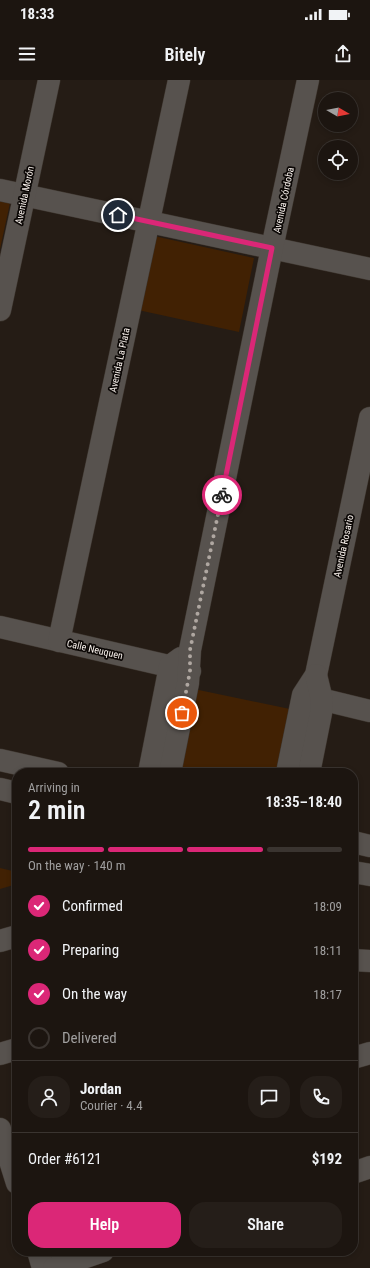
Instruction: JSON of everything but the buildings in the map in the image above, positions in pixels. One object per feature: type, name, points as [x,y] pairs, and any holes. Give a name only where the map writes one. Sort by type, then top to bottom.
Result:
[{"type":"street","name":"Avenida Morón","points":[[0,310],[49,80]]},
{"type":"street","name":"Avenida La Plata","points":[[59,641],[179,80]]},
{"type":"street","name":"Avenida Córdoba","points":[[151,768],[183,663],[308,80]]},
{"type":"street","points":[[0,190],[370,269]]},
{"type":"street","name":"Avenida Rosario","points":[[289,768],[313,697],[316,675],[370,418]]},
{"type":"street","name":"Calle Neuquen","points":[[0,627],[59,641],[183,663]]},
{"type":"street","name":"Avenida Córdoba","points":[[171,768],[183,663]]},
{"type":"street","points":[[313,697],[370,711]]},
{"type":"street","name":"Avenida Rosario","points":[[310,768],[321,713],[313,697]]},
{"type":"street","points":[[0,760],[36,768]]},
{"type":"street","points":[[0,789],[12,792]]},
{"type":"street","points":[[358,843],[370,846]]},
{"type":"street","points":[[358,873],[370,875]]},
{"type":"street","points":[[0,941],[12,937]]},
{"type":"street","points":[[358,960],[370,961]]},
{"type":"street","points":[[0,1054],[12,1050]]},
{"type":"street","points":[[358,1057],[370,1053]]},
{"type":"street","points":[[0,1129],[9,1161]]},
{"type":"street","points":[[358,1171],[370,1167]]},
{"type":"street","points":[[39,1256],[43,1268]]},
{"type":"street","points":[[54,1268],[89,1256]]},
{"type":"shaded area","points":[[0,201],[10,203],[0,249]]},
{"type":"shaded area","points":[[154,236],[254,258],[239,332],[138,310]]},
{"type":"shaded area","points":[[194,689],[290,709],[277,768],[178,768]]},
{"type":"shaded area","points":[[0,868],[12,871],[12,885],[0,889]]},
{"type":"way so far","points":[[182,713],[190,671],[190,650],[222,495]]},
{"type":"route","points":[[118,215],[272,248],[222,495]]}]
